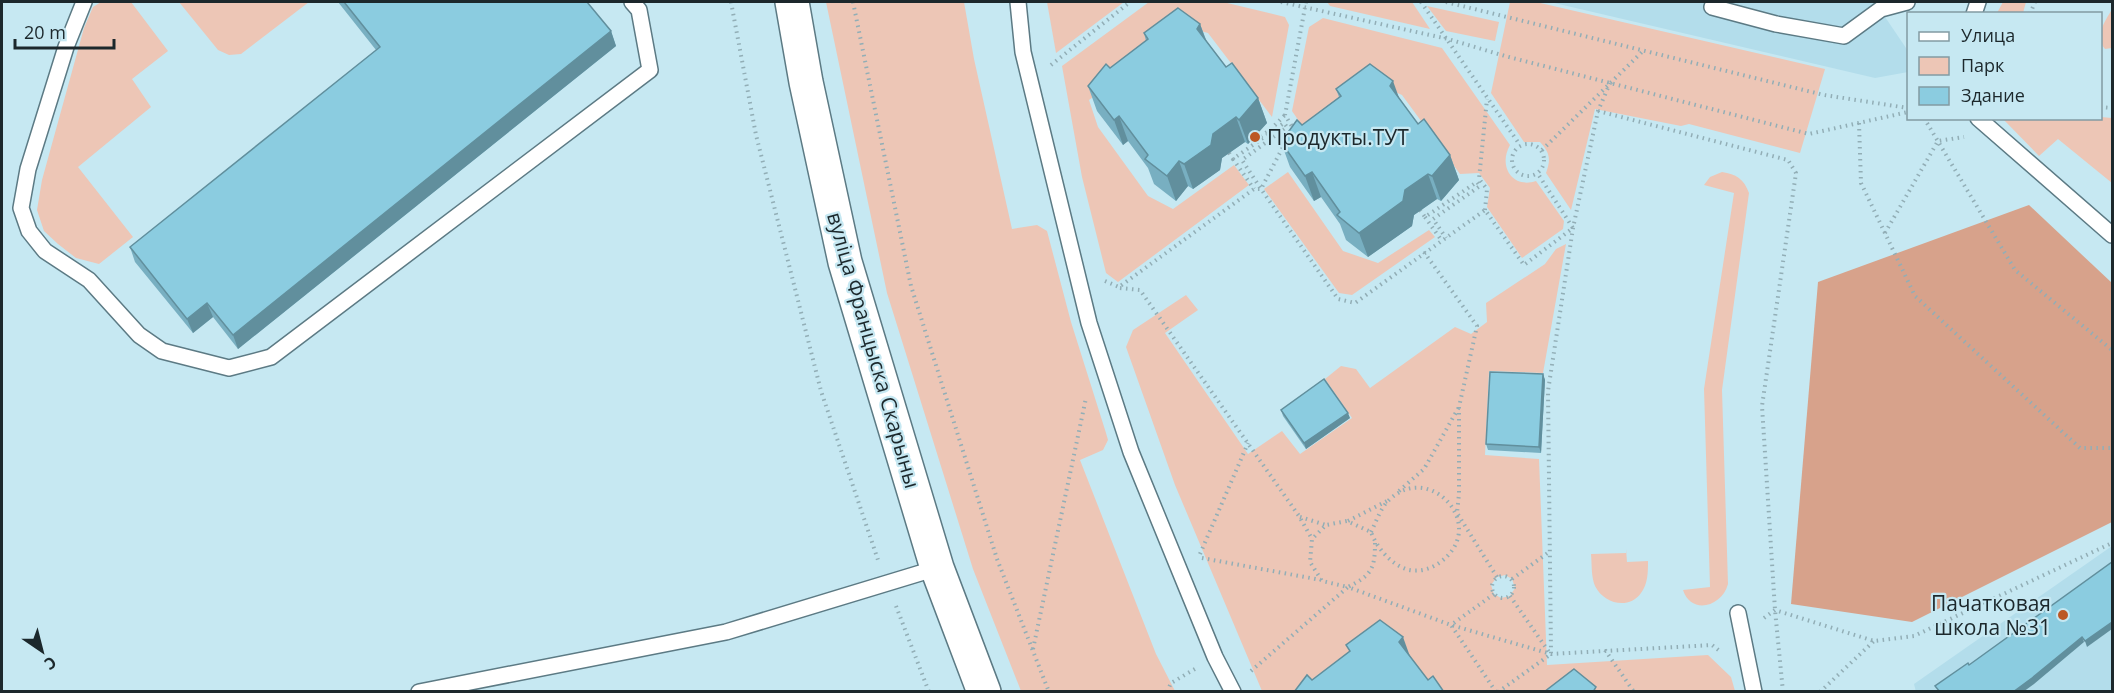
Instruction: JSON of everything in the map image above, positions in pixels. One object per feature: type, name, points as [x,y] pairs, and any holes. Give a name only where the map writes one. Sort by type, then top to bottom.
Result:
[{"type":"main road","name":"вуліца Францыска Скарыны","points":[[792,2],[806,82],[845,262],[937,568],[984,692]]},
{"type":"lane","points":[[84,2],[66,46],[28,169],[21,208],[29,231],[45,251],[89,280],[139,335],[162,351],[229,368],[271,357],[650,70],[639,10],[632,2]]},
{"type":"lane","points":[[1018,2],[1023,52],[1089,323],[1131,452],[1215,657],[1233,692]]},
{"type":"lane","points":[[1714,2],[1712,7],[1776,24],[1844,36],[1881,9],[1907,2]]},
{"type":"lane","points":[[1980,120],[2112,235]]},
{"type":"lane","points":[[419,692],[726,632],[937,568]]},
{"type":"lane","points":[[1738,613],[1754,692]]},
{"type":"path","points":[[726,2],[731,4],[756,135],[821,392],[886,583],[929,692]]},
{"type":"path","points":[[853,2],[911,286],[997,559],[1049,692]]},
{"type":"path","points":[[1050,65],[1130,2]]},
{"type":"path","points":[[1281,2],[1448,39],[1809,134],[1907,110]]},
{"type":"path","points":[[1233,159],[1285,115],[1305,2]]},
{"type":"path","points":[[1421,2],[1520,145]]},
{"type":"path","points":[[1446,2],[1824,95],[1907,110]]},
{"type":"path","points":[[1542,150],[1644,50]]},
{"type":"path","points":[[1049,55],[1053,76]]},
{"type":"path","points":[[1551,654],[1548,391],[1573,228],[1598,111],[1610,83]]},
{"type":"path","points":[[1487,99],[1479,179],[1487,189],[1485,210],[1524,265],[1573,228]]},
{"type":"path","points":[[1598,111],[1788,160],[1796,173],[1762,406],[1775,610],[1783,692]]},
{"type":"path","points":[[1261,189],[1293,128],[1285,115]]},
{"type":"path","points":[[1925,120],[2015,270],[2112,350]]},
{"type":"path","points":[[1256,140],[1284,123],[1287,128],[1242,160],[1338,299],[1356,303],[1485,210]]},
{"type":"path","points":[[1859,123],[1861,183],[1915,296],[2080,448],[2112,448]]},
{"type":"path","points":[[1938,141],[1994,132]]},
{"type":"path","points":[[1885,233],[1938,141]]},
{"type":"path","points":[[1527,143],[1542,150],[1545,162],[1538,174],[1528,177],[1517,174],[1511,165],[1512,154],[1520,145],[1527,143]]},
{"type":"path","points":[[1229,153],[1254,189]]},
{"type":"path","points":[[1538,174],[1573,228]]},
{"type":"path","points":[[1425,218],[1477,182],[1480,186],[1433,219],[1444,239]]},
{"type":"path","points":[[1119,287],[1254,189],[1261,189]]},
{"type":"path","points":[[1420,210],[1444,239]]},
{"type":"path","points":[[1375,543],[1389,559],[1409,570],[1432,569],[1450,556],[1460,535],[1457,513],[1460,494],[1459,407],[1477,326],[1424,252]]},
{"type":"path","points":[[1101,289],[1099,278],[1119,287],[1140,290],[1299,516],[1312,539],[1310,562],[1322,581]]},
{"type":"path","points":[[1032,650],[1087,393]]},
{"type":"path","points":[[1371,532],[1389,500],[1424,469],[1459,407]]},
{"type":"path","points":[[1198,558],[1248,443]]},
{"type":"path","points":[[1299,516],[1326,525],[1347,521],[1406,489],[1426,488],[1445,497],[1497,577]]},
{"type":"path","points":[[1246,675],[1348,587],[1366,578],[1375,559],[1375,543],[1371,532],[1347,521]]},
{"type":"path","points":[[1312,539],[1326,525]]},
{"type":"path","points":[[1775,610],[1874,642],[1914,636],[2112,543]]},
{"type":"path","points":[[1194,548],[1202,567]]},
{"type":"path","points":[[1512,579],[1549,552]]},
{"type":"path","points":[[1198,558],[1348,587],[1451,625],[1551,654],[1712,645],[1741,635],[1775,610]]},
{"type":"path","points":[[1505,575],[1512,579],[1515,588],[1510,596],[1501,598],[1494,594],[1491,585],[1497,577],[1505,575]]},
{"type":"path","points":[[1451,625],[1494,594]]},
{"type":"path","points":[[1510,596],[1551,654]]},
{"type":"path","points":[[1451,625],[1497,692],[1551,654]]},
{"type":"path","points":[[1820,692],[1874,642]]},
{"type":"path","points":[[1712,645],[1726,657]]},
{"type":"path","points":[[1605,650],[1634,692]]},
{"type":"path","points":[[1167,692],[1171,683]]},
{"type":"shaded area","points":[[1550,2],[1875,2],[1907,50],[1907,72],[1875,78]]},
{"type":"shaded area","points":[[2029,205],[2112,283],[2112,522],[1912,622],[1791,604],[1818,282]]},
{"type":"shaded area","name":"Пачатковая школа №31","points":[[2112,546],[2112,691],[1916,692],[1914,684]]},
{"type":"green space","points":[[101,2],[131,2],[168,51],[132,79],[151,107],[78,167],[133,237],[99,264],[76,258],[58,244],[44,231],[37,210],[42,180],[84,28],[93,7]]},
{"type":"green space","points":[[179,2],[309,2],[241,54],[229,55],[218,50]]},
{"type":"green space","points":[[826,2],[964,2],[974,59],[1012,229],[1037,225],[1047,231],[1071,322],[1108,440],[1103,450],[1080,460],[1156,654],[1175,691],[1021,691],[973,569],[887,293]]},
{"type":"green space","points":[[1047,2],[1124,2],[1056,53]]},
{"type":"green space","points":[[1149,2],[1223,2],[1285,17],[1289,25],[1272,117],[1208,33],[1186,27],[1089,100],[1098,127],[1148,196],[1173,209],[1234,165],[1249,185],[1118,282],[1106,273],[1082,177],[1062,66]]},
{"type":"green space","points":[[1327,2],[1412,2],[1430,29],[1330,6]]},
{"type":"green space","points":[[1510,2],[1536,2],[1825,69],[1800,153],[1689,124],[1681,126],[1595,109],[1571,210],[1546,173],[1549,156],[1546,150],[1540,142],[1524,142],[1491,93]]},
{"type":"green space","points":[[2003,2],[2026,2],[2023,12],[1998,12]]},
{"type":"green space","points":[[1427,6],[1499,22],[1495,41],[1446,31]]},
{"type":"green space","points":[[2112,9],[2112,48],[2105,49],[2102,44],[2104,24]]},
{"type":"green space","points":[[1323,18],[1442,48],[1510,145],[1506,161],[1510,174],[1520,182],[1536,181],[1564,221],[1563,229],[1522,258],[1487,207],[1490,188],[1479,173],[1460,174],[1402,95],[1373,82],[1307,133],[1292,111],[1309,27]]},
{"type":"green space","points":[[2102,117],[2112,118],[2112,183],[2058,139],[2039,156],[2004,120],[2102,120]]},
{"type":"green space","points":[[1288,172],[1343,251],[1378,263],[1429,230],[1435,237],[1352,295],[1339,293],[1264,189]]},
{"type":"green space","points":[[1722,172],[1739,178],[1749,193],[1722,390],[1728,584],[1720,598],[1713,603],[1699,605],[1687,598],[1683,590],[1710,587],[1704,389],[1734,193],[1704,185],[1710,177]]},
{"type":"green space","points":[[1566,244],[1543,373],[1489,371],[1485,455],[1539,459],[1547,665],[1708,655],[1731,677],[1735,691],[1262,691],[1175,485],[1126,347],[1133,330],[1186,295],[1198,310],[1165,333],[1248,454],[1282,431],[1300,454],[1352,418],[1325,379],[1341,366],[1356,369],[1370,388],[1455,327],[1471,334],[1487,322],[1486,303],[1545,264],[1556,249]],"holes":[[[1505,575],[1512,579],[1515,588],[1510,596],[1501,598],[1494,594],[1491,585],[1497,577]]]},
{"type":"green space","points":[[1626,549],[1627,562],[1648,561],[1647,578],[1645,586],[1636,598],[1630,602],[1617,603],[1604,597],[1595,586],[1591,554],[1626,553]]},
{"type":"building","points":[[344,2],[587,2],[611,31],[233,335],[207,303],[187,319],[130,247],[380,47]]},
{"type":"building","points":[[1178,8],[1200,24],[1197,29],[1226,67],[1232,63],[1258,98],[1239,120],[1236,117],[1213,134],[1211,145],[1184,164],[1179,161],[1167,176],[1145,159],[1148,155],[1119,116],[1114,120],[1088,86],[1106,64],[1110,68],[1148,39],[1144,33]]},
{"type":"building","points":[[1370,64],[1393,81],[1390,86],[1418,124],[1424,119],[1450,155],[1432,176],[1428,174],[1405,190],[1403,201],[1359,233],[1337,215],[1340,212],[1312,172],[1305,176],[1281,142],[1297,120],[1302,125],[1341,96],[1336,89]]},
{"type":"building","points":[[1490,372],[1543,374],[1539,447],[1486,444]]},
{"type":"building","points":[[1324,379],[1348,413],[1304,443],[1281,410]]},
{"type":"building","points":[[2112,562],[2112,622],[2085,641],[2082,637],[2013,692],[1940,692],[1935,686],[1968,663],[1969,665]]},
{"type":"building","points":[[1380,620],[1403,637],[1399,642],[1428,680],[1433,676],[1444,692],[1294,692],[1307,675],[1312,680],[1350,651],[1346,645]]},
{"type":"building","points":[[1574,669],[1596,687],[1593,692],[1544,692]]},
{"type":"place","name":"Продукты.ТУТ","points":[[1255,137]]},
{"type":"place","name":"Пачатковая школа №31","points":[[2063,615]]}]
